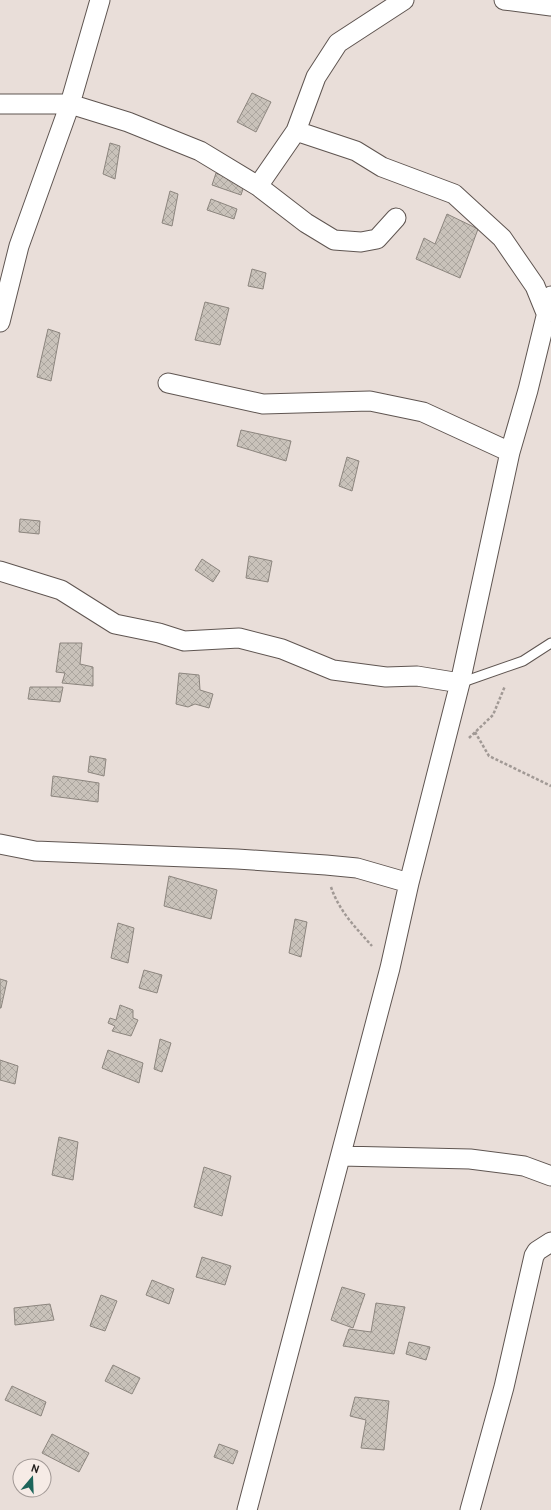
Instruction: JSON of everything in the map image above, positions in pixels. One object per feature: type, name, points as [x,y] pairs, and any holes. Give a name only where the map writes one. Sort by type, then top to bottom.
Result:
[{"type":"street","points":[[0,322],[19,246],[70,104],[100,0]]},
{"type":"street","points":[[258,186],[296,131],[316,77],[338,43],[404,0]]},
{"type":"street","points":[[504,0],[551,6]]},
{"type":"street","points":[[0,104],[70,104],[128,122],[200,151],[258,186],[306,223],[334,240],[361,242],[376,239],[396,218]]},
{"type":"street","points":[[247,1510],[390,968],[409,883],[460,683],[510,452],[528,390],[548,304],[506,243],[454,194],[382,167],[356,151],[296,131]]},
{"type":"street","points":[[168,383],[263,404],[370,401],[423,412],[510,452]]},
{"type":"street","points":[[0,571],[61,590],[115,624],[124,627],[159,633],[184,641],[239,638],[282,649],[333,670],[386,677],[417,676],[460,683]]},
{"type":"street","points":[[0,844],[35,851],[237,859],[326,865],[357,868],[409,883]]},
{"type":"street","points":[[341,1156],[470,1159],[524,1166],[551,1176]]},
{"type":"street","points":[[470,1510],[504,1387],[534,1256],[536,1251],[551,1242]]},
{"type":"lane","points":[[460,683],[523,661],[551,643]]},
{"type":"path","points":[[465,742],[493,715],[501,694],[523,661]]},
{"type":"path","points":[[475,732],[489,756],[551,786]]},
{"type":"path","points":[[329,880],[336,901],[346,916],[390,968]]},
{"type":"building","points":[[252,93],[271,102],[256,132],[237,122]]},
{"type":"building","points":[[110,143],[120,146],[115,179],[103,174]]},
{"type":"building","points":[[216,173],[245,183],[241,195],[212,185]]},
{"type":"building","points":[[170,191],[178,194],[172,226],[162,223]]},
{"type":"building","points":[[211,199],[237,209],[234,219],[207,210]]},
{"type":"building","points":[[447,214],[478,229],[460,278],[416,259],[424,238],[435,244]]},
{"type":"building","points":[[252,269],[266,273],[263,289],[248,286]]},
{"type":"building","points":[[205,302],[229,308],[220,345],[195,340]]},
{"type":"building","points":[[48,329],[60,333],[51,381],[37,377]]},
{"type":"building","points":[[241,430],[291,441],[286,461],[237,446]]},
{"type":"building","points":[[347,457],[359,461],[352,491],[339,486]]},
{"type":"building","points":[[20,519],[40,521],[39,534],[19,532]]},
{"type":"building","points":[[249,556],[272,561],[268,582],[246,578]]},
{"type":"building","points":[[202,559],[220,571],[213,582],[195,570]]},
{"type":"building","points":[[60,643],[82,643],[80,664],[93,667],[93,686],[62,683],[65,673],[56,672]]},
{"type":"building","points":[[179,673],[199,675],[200,690],[213,694],[209,708],[195,704],[188,707],[176,704]]},
{"type":"building","points":[[30,687],[63,687],[60,702],[28,699]]},
{"type":"building","points":[[90,756],[106,759],[104,776],[88,772]]},
{"type":"building","points":[[53,776],[99,783],[98,802],[51,796]]},
{"type":"building","points":[[169,876],[217,890],[211,919],[164,906]]},
{"type":"building","points":[[295,919],[307,922],[301,957],[289,953]]},
{"type":"building","points":[[118,923],[134,928],[128,963],[111,958]]},
{"type":"building","points":[[144,970],[162,975],[157,993],[139,988]]},
{"type":"building","points":[[0,979],[7,981],[1,1008],[0,1008]]},
{"type":"building","points":[[120,1005],[133,1010],[133,1018],[138,1020],[131,1036],[112,1031],[115,1026],[108,1023],[110,1018],[116,1020]]},
{"type":"building","points":[[160,1039],[171,1043],[162,1072],[154,1069]]},
{"type":"building","points":[[108,1050],[143,1063],[139,1083],[102,1068]]},
{"type":"building","points":[[0,1060],[18,1066],[15,1084],[0,1080]]},
{"type":"building","points":[[59,1137],[78,1142],[73,1180],[52,1175]]},
{"type":"building","points":[[204,1167],[231,1176],[222,1216],[194,1207]]},
{"type":"building","points":[[202,1257],[231,1266],[225,1285],[196,1277]]},
{"type":"building","points":[[152,1280],[174,1289],[169,1304],[146,1295]]},
{"type":"building","points":[[342,1287],[365,1294],[353,1328],[331,1320]]},
{"type":"building","points":[[101,1295],[117,1301],[105,1331],[90,1326]]},
{"type":"building","points":[[376,1303],[405,1307],[394,1354],[343,1346],[349,1329],[371,1332]]},
{"type":"building","points":[[50,1304],[54,1320],[15,1325],[14,1308]]},
{"type":"building","points":[[409,1342],[430,1347],[426,1360],[406,1354]]},
{"type":"building","points":[[113,1365],[140,1378],[132,1394],[105,1381]]},
{"type":"building","points":[[12,1386],[46,1402],[41,1416],[5,1400]]},
{"type":"building","points":[[355,1397],[389,1401],[384,1450],[361,1448],[366,1420],[350,1416]]},
{"type":"building","points":[[52,1434],[89,1453],[79,1472],[42,1453]]},
{"type":"building","points":[[219,1444],[238,1451],[233,1464],[214,1457]]}]
